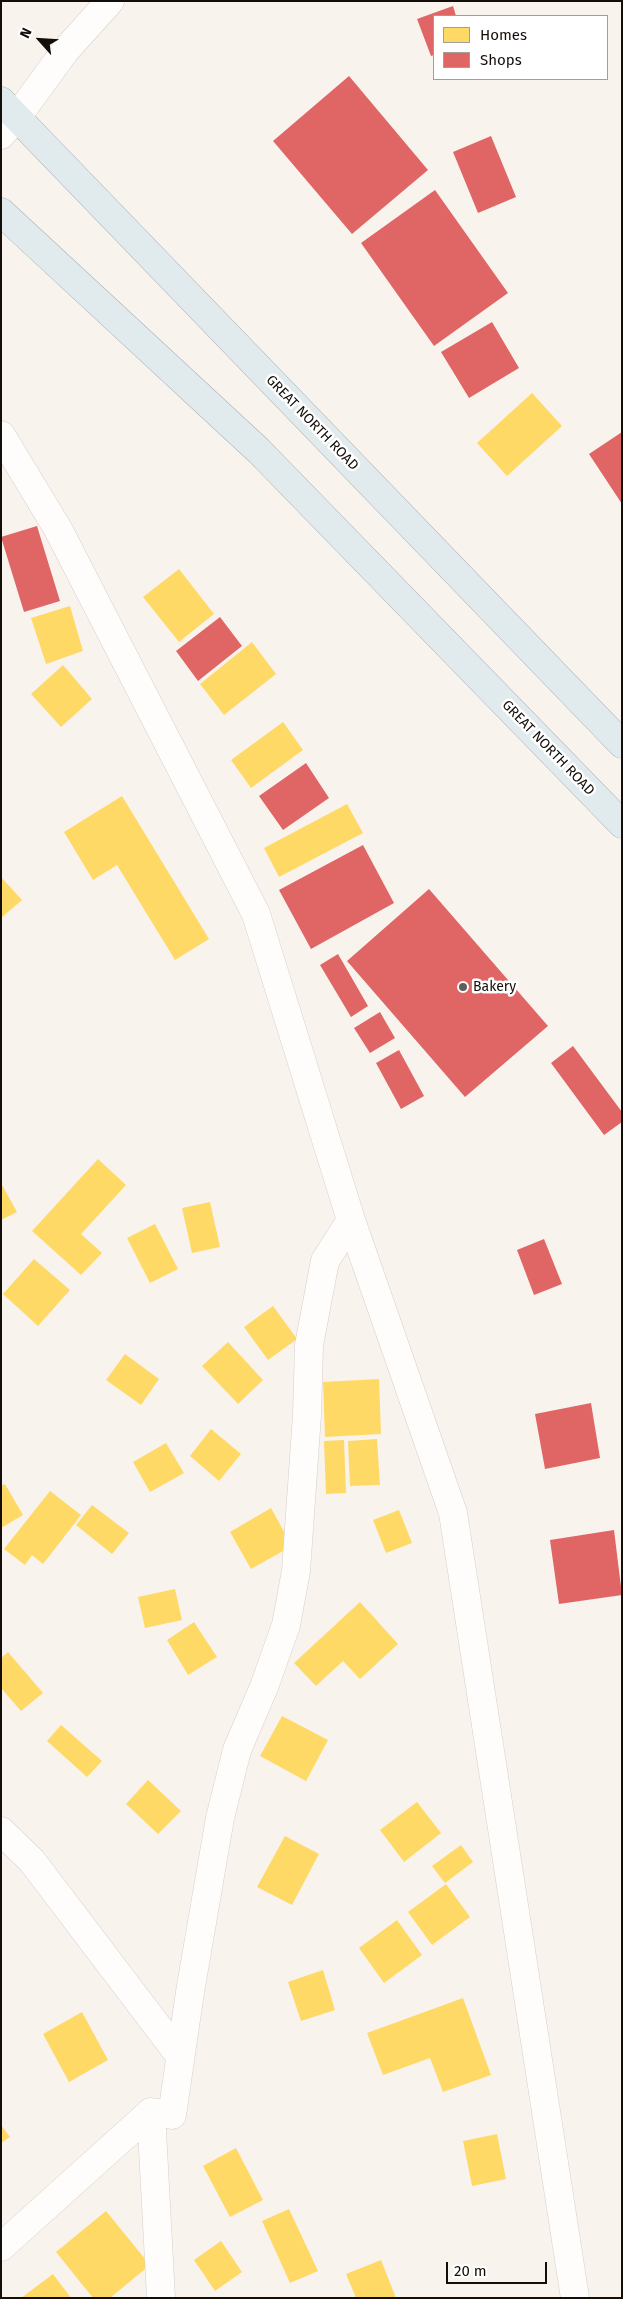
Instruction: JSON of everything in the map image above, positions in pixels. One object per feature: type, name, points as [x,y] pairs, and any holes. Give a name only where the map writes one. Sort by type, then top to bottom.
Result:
[{"type":"highway","name":"GREAT NORTH ROAD","points":[[7,118],[622,744]]},
{"type":"highway","name":"GREAT NORTH ROAD","points":[[1,212],[259,451],[622,824]]},
{"type":"street","points":[[7,118],[110,1]]},
{"type":"street","points":[[1,435],[58,529],[256,914],[351,1220],[453,1513],[575,2298]]},
{"type":"street","points":[[151,2112],[172,2115],[180,2056],[220,1818],[237,1750],[264,1687],[286,1625],[296,1571],[307,1415],[309,1345],[325,1261],[351,1220]]},
{"type":"street","points":[[1,1830],[32,1861],[180,2056]]},
{"type":"street","points":[[1,2247],[151,2112]]},
{"type":"street","points":[[151,2112],[161,2298]]},
{"type":"building: Homes","points":[[532,393],[562,426],[507,476],[477,443]]},
{"type":"building: Homes","points":[[179,569],[214,614],[179,642],[143,597]]},
{"type":"building: Homes","points":[[70,606],[83,651],[46,664],[31,618]]},
{"type":"building: Homes","points":[[252,642],[276,674],[224,715],[200,684]]},
{"type":"building: Homes","points":[[63,665],[92,699],[61,727],[31,694]]},
{"type":"building: Homes","points":[[283,722],[303,750],[251,788],[231,760]]},
{"type":"building: Homes","points":[[122,796],[209,939],[175,960],[117,865],[93,880],[64,832]]},
{"type":"building: Homes","points":[[347,804],[363,833],[279,877],[264,848]]},
{"type":"building: Homes","points":[[1,877],[22,900],[1,918]]},
{"type":"building: Homes","points":[[98,1159],[126,1185],[81,1234],[102,1253],[81,1275],[32,1231]]},
{"type":"building: Homes","points":[[1,1183],[17,1212],[1,1220]]},
{"type":"building: Homes","points":[[210,1202],[220,1247],[192,1253],[182,1208]]},
{"type":"building: Homes","points":[[155,1224],[178,1269],[150,1283],[127,1238]]},
{"type":"building: Homes","points":[[34,1259],[70,1290],[38,1326],[3,1294]]},
{"type":"building: Homes","points":[[273,1306],[297,1339],[268,1360],[244,1327]]},
{"type":"building: Homes","points":[[228,1342],[263,1380],[238,1404],[202,1366]]},
{"type":"building: Homes","points":[[125,1354],[159,1379],[141,1405],[106,1380]]},
{"type":"building: Homes","points":[[379,1379],[381,1434],[325,1437],[323,1382]]},
{"type":"building: Homes","points":[[211,1429],[241,1454],[219,1481],[190,1456]]},
{"type":"building: Homes","points":[[377,1439],[380,1485],[350,1486],[348,1441]]},
{"type":"building: Homes","points":[[344,1440],[346,1493],[326,1494],[324,1441]]},
{"type":"building: Homes","points":[[166,1443],[184,1473],[150,1492],[133,1462]]},
{"type":"building: Homes","points":[[5,1484],[23,1515],[1,1528],[1,1486]]},
{"type":"building: Homes","points":[[50,1491],[81,1515],[43,1564],[32,1555],[25,1565],[4,1549]]},
{"type":"building: Homes","points":[[92,1505],[129,1533],[112,1554],[76,1525]]},
{"type":"building: Homes","points":[[271,1508],[292,1546],[251,1569],[230,1532]]},
{"type":"building: Homes","points":[[399,1510],[412,1543],[386,1553],[373,1520]]},
{"type":"building: Homes","points":[[175,1589],[182,1620],[145,1628],[138,1597]]},
{"type":"building: Homes","points":[[360,1602],[398,1644],[360,1679],[343,1661],[316,1686],[294,1663]]},
{"type":"building: Homes","points":[[194,1622],[217,1657],[188,1675],[167,1640]]},
{"type":"building: Homes","points":[[8,1652],[43,1693],[21,1711],[1,1688],[1,1658]]},
{"type":"building: Homes","points":[[282,1716],[328,1740],[306,1781],[260,1756]]},
{"type":"building: Homes","points":[[61,1725],[102,1761],[87,1777],[47,1741]]},
{"type":"building: Homes","points":[[148,1780],[181,1811],[158,1834],[126,1804]]},
{"type":"building: Homes","points":[[417,1802],[441,1833],[404,1862],[380,1830]]},
{"type":"building: Homes","points":[[285,1836],[319,1854],[292,1905],[257,1887]]},
{"type":"building: Homes","points":[[461,1845],[473,1862],[445,1883],[432,1866]]},
{"type":"building: Homes","points":[[446,1884],[470,1917],[432,1945],[408,1912]]},
{"type":"building: Homes","points":[[397,1920],[422,1955],[384,1983],[359,1948]]},
{"type":"building: Homes","points":[[323,1970],[335,2010],[301,2021],[288,1982]]},
{"type":"building: Homes","points":[[463,1998],[491,2075],[443,2092],[430,2058],[383,2075],[367,2033]]},
{"type":"building: Homes","points":[[82,2012],[108,2060],[69,2082],[43,2034]]},
{"type":"building: Homes","points":[[1,2125],[10,2137],[1,2143]]},
{"type":"building: Homes","points":[[497,2134],[506,2179],[472,2186],[463,2141]]},
{"type":"building: Homes","points":[[236,2148],[263,2200],[230,2217],[203,2166]]},
{"type":"building: Homes","points":[[289,2209],[318,2271],[290,2283],[262,2221]]},
{"type":"building: Homes","points":[[106,2211],[150,2265],[110,2298],[93,2298],[56,2252]]},
{"type":"building: Homes","points":[[221,2241],[242,2272],[215,2291],[194,2260]]},
{"type":"building: Homes","points":[[381,2260],[396,2298],[356,2298],[346,2274]]},
{"type":"building: Homes","points":[[53,2274],[71,2298],[21,2298]]},
{"type":"building: Shops","points":[[453,6],[456,15],[433,15],[433,55],[431,56],[417,19]]},
{"type":"building: Shops","points":[[349,76],[428,170],[352,234],[273,141]]},
{"type":"building: Shops","points":[[491,136],[516,197],[478,213],[453,152]]},
{"type":"building: Shops","points":[[435,190],[508,293],[434,346],[361,243]]},
{"type":"building: Shops","points":[[492,322],[519,368],[469,398],[441,352]]},
{"type":"building: Shops","points":[[622,432],[622,504],[589,454]]},
{"type":"building: Shops","points":[[37,526],[60,601],[24,612],[1,537]]},
{"type":"building: Shops","points":[[220,617],[242,646],[198,681],[176,651]]},
{"type":"building: Shops","points":[[306,763],[329,798],[283,830],[259,796]]},
{"type":"building: Shops","points":[[363,845],[394,903],[311,949],[279,890]]},
{"type":"building: Shops","points":[[429,889],[548,1026],[465,1097],[347,961]]},
{"type":"building: Shops","points":[[338,954],[368,1006],[351,1017],[320,965]]},
{"type":"building: Shops","points":[[380,1012],[395,1038],[370,1053],[354,1028]]},
{"type":"building: Shops","points":[[573,1046],[622,1112],[622,1122],[604,1135],[551,1063]]},
{"type":"building: Shops","points":[[399,1050],[424,1096],[401,1109],[376,1063]]},
{"type":"building: Shops","points":[[544,1239],[562,1284],[534,1295],[517,1250]]},
{"type":"building: Shops","points":[[591,1403],[600,1458],[545,1469],[535,1414]]},
{"type":"building: Shops","points":[[614,1530],[622,1595],[559,1604],[550,1540]]},
{"type":"place","name":"Bakery","points":[[463,987]]}]
